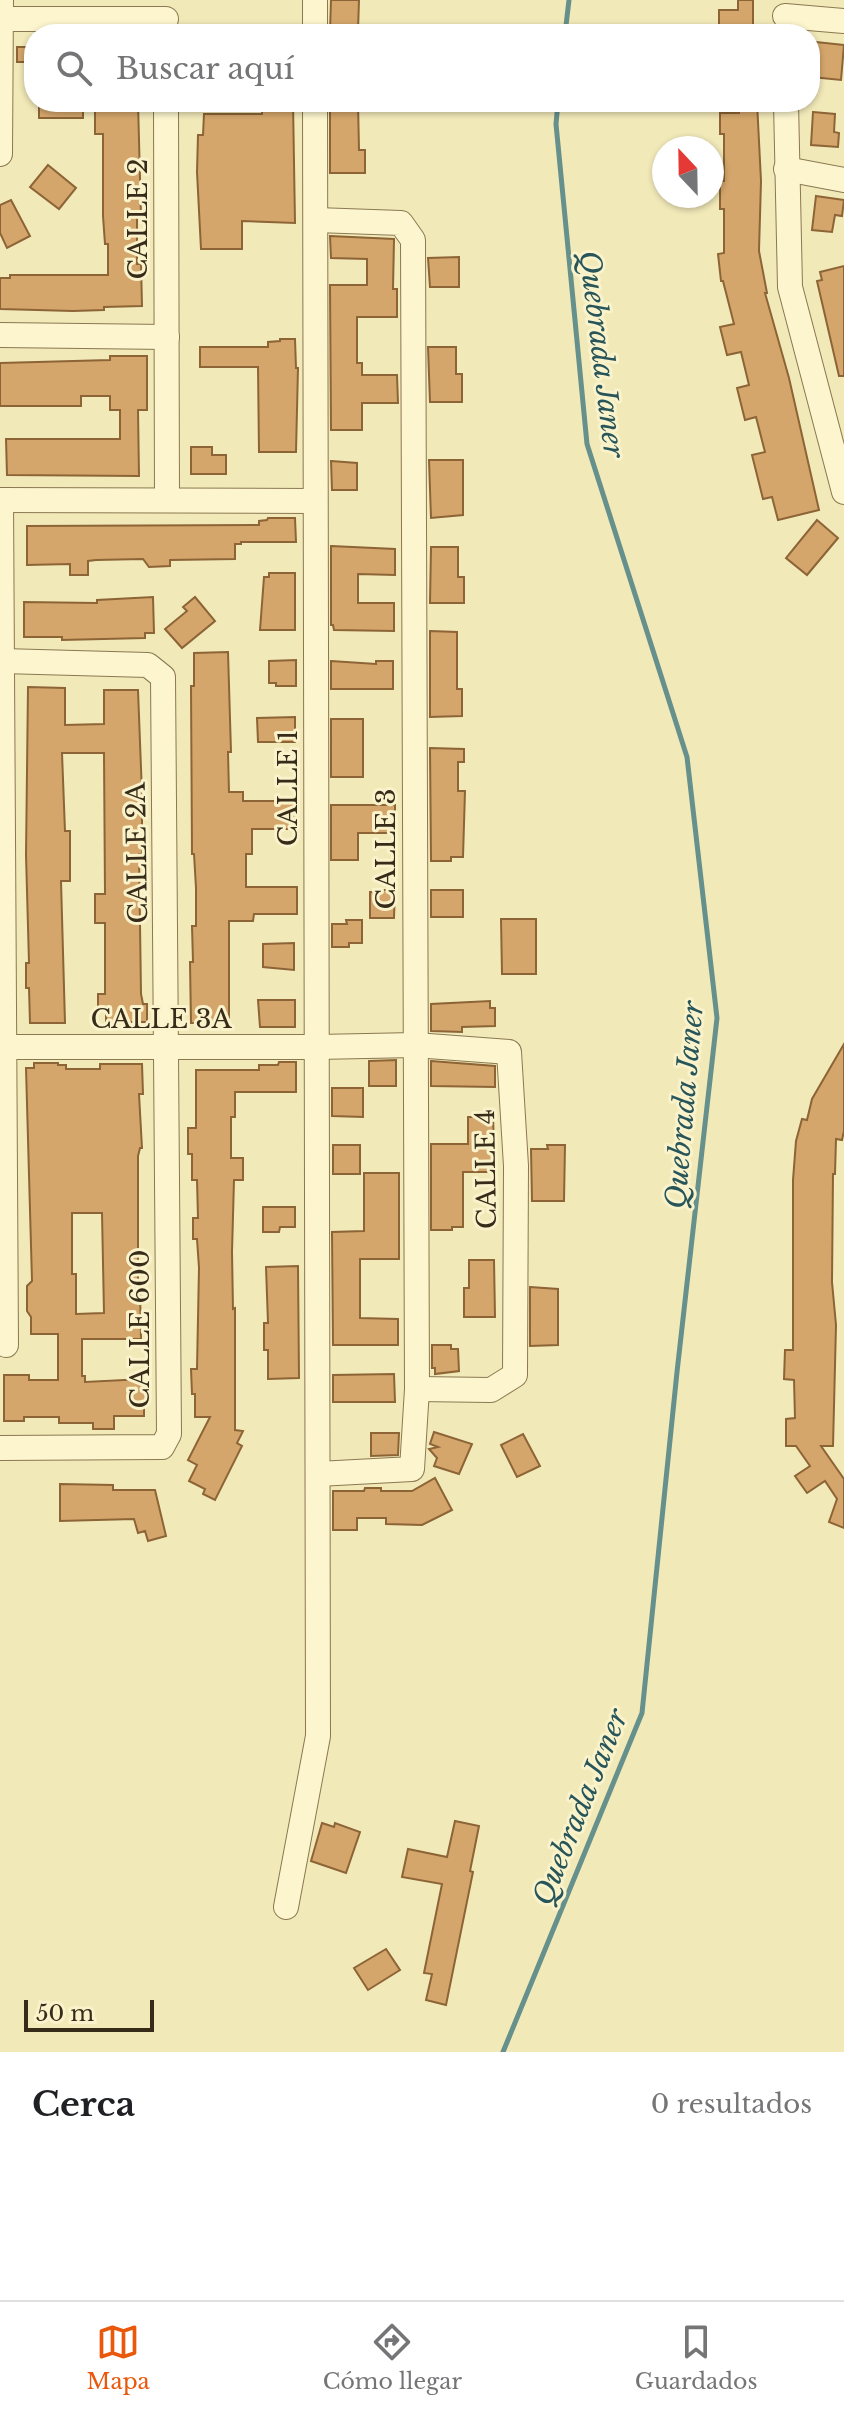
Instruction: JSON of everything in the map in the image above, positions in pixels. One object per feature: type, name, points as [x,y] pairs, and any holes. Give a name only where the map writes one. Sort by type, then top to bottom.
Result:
[{"type":"street","points":[[315,0],[315,24]]},
{"type":"street","points":[[0,154],[1,10],[166,18]]},
{"type":"street","points":[[785,17],[844,21]]},
{"type":"street","name":"CALLE 2","points":[[166,112],[167,500]]},
{"type":"street","name":"CALLE 1","points":[[286,1907],[318,1736],[315,112]]},
{"type":"street","points":[[786,112],[790,287],[844,492]]},
{"type":"street","points":[[786,169],[844,180]]},
{"type":"street","name":"CALLE 3","points":[[316,220],[401,223],[413,240],[417,1389],[412,1469],[318,1474]]},
{"type":"street","points":[[0,335],[167,337]]},
{"type":"street","points":[[6,1345],[3,1264],[6,1047],[0,500],[315,501]]},
{"type":"street","name":"CALLE 2A","points":[[2,661],[148,665],[163,677],[166,1048]]},
{"type":"street","name":"CALLE 4","points":[[317,1047],[415,1045],[509,1052],[516,1166],[515,1375],[491,1390],[417,1389]]},
{"type":"street","name":"CALLE 3A","points":[[6,1047],[317,1047]]},
{"type":"street","name":"CALLE 600","points":[[0,1448],[162,1447],[169,1434],[166,1048]]},
{"type":"building","points":[[331,0],[359,0],[358,24],[330,24]]},
{"type":"building","points":[[738,0],[753,0],[753,24],[719,24],[719,10],[738,10]]},
{"type":"building","points":[[820,42],[844,45],[841,80],[820,78]]},
{"type":"building","points":[[17,47],[24,47],[24,62],[17,62]]},
{"type":"building","points":[[39,112],[83,112],[83,118],[39,118]]},
{"type":"building","points":[[95,112],[138,112],[141,216],[137,216],[137,264],[141,264],[142,306],[73,311],[0,309],[0,278],[10,278],[10,275],[108,275],[108,244],[105,244],[103,216],[103,134],[95,134]]},
{"type":"building","points":[[293,112],[295,223],[242,221],[242,249],[201,249],[197,172],[198,135],[203,135],[204,114]]},
{"type":"building","points":[[330,112],[358,112],[359,150],[365,150],[365,173],[330,173]]},
{"type":"building","points":[[758,112],[761,181],[759,251],[765,293],[789,378],[819,510],[778,520],[772,497],[763,499],[752,455],[765,452],[756,417],[745,420],[737,388],[749,385],[741,352],[727,355],[720,327],[734,324],[721,281],[718,254],[724,253],[724,209],[720,208],[724,208],[724,134],[720,134],[720,113]]},
{"type":"building","points":[[813,112],[835,114],[834,132],[839,133],[838,147],[811,145]]},
{"type":"building","points":[[48,165],[76,188],[59,209],[30,187]]},
{"type":"building","points":[[816,196],[844,200],[842,216],[835,215],[832,232],[812,230]]},
{"type":"building","points":[[11,200],[30,236],[7,248],[0,233],[0,205]]},
{"type":"building","points":[[330,236],[394,239],[393,289],[397,289],[397,317],[357,317],[357,363],[362,363],[362,375],[397,375],[398,403],[362,403],[362,430],[331,430],[330,285],[367,285],[367,259],[331,258]]},
{"type":"building","points":[[459,257],[459,287],[430,287],[428,258]]},
{"type":"building","points":[[844,266],[844,376],[839,376],[817,281],[822,280],[820,272]]},
{"type":"building","points":[[295,339],[298,368],[296,452],[259,452],[258,367],[200,367],[200,347],[268,347],[268,342]]},
{"type":"building","points":[[428,347],[456,347],[456,374],[462,374],[462,402],[430,402]]},
{"type":"building","points":[[110,356],[147,356],[147,410],[138,410],[139,476],[7,475],[6,439],[120,439],[120,410],[110,410],[110,396],[81,396],[81,406],[0,406],[0,363],[110,360]]},
{"type":"building","points":[[191,447],[212,447],[212,455],[226,455],[226,474],[191,474]]},
{"type":"building","points":[[429,460],[463,460],[463,515],[431,518]]},
{"type":"building","points":[[331,461],[357,463],[357,490],[332,490]]},
{"type":"building","points":[[295,518],[296,542],[241,542],[235,544],[235,559],[170,560],[170,566],[149,567],[143,559],[88,561],[88,575],[70,575],[70,564],[27,565],[27,526],[259,525],[259,521]]},
{"type":"building","points":[[817,520],[838,538],[807,575],[786,558]]},
{"type":"building","points":[[331,546],[395,549],[395,575],[358,574],[358,603],[394,603],[394,631],[334,630],[331,625]]},
{"type":"building","points":[[431,547],[458,547],[458,577],[464,577],[464,603],[430,603]]},
{"type":"building","points":[[269,573],[295,573],[295,630],[260,630],[264,577],[269,577]]},
{"type":"building","points":[[153,597],[154,633],[145,633],[145,638],[62,640],[62,637],[24,637],[24,602],[97,603],[97,600]]},
{"type":"building","points":[[195,597],[215,621],[182,648],[165,629],[187,611],[183,607]]},
{"type":"building","points":[[430,631],[457,632],[457,689],[462,689],[462,716],[430,717]]},
{"type":"building","points":[[228,652],[229,792],[243,792],[243,801],[296,801],[296,829],[252,829],[252,854],[246,854],[246,887],[297,887],[297,914],[254,914],[253,921],[229,921],[229,1023],[191,1023],[190,962],[193,962],[192,926],[196,926],[192,854],[191,686],[194,686],[194,653]]},
{"type":"building","points":[[296,660],[296,686],[269,683],[269,661]]},
{"type":"building","points":[[331,661],[376,664],[376,661],[393,661],[393,689],[331,689]]},
{"type":"building","points":[[28,687],[65,688],[65,725],[104,724],[104,690],[138,690],[142,794],[142,854],[139,854],[141,994],[143,1004],[147,1004],[147,1022],[106,1022],[106,1009],[98,1009],[98,994],[105,994],[105,923],[95,923],[95,894],[105,894],[104,753],[62,753],[65,831],[70,831],[70,881],[61,881],[65,1023],[30,1023],[29,988],[26,988],[26,963],[29,963],[26,855]]},
{"type":"building","points":[[295,717],[295,742],[258,742],[257,718]]},
{"type":"building","points":[[331,719],[363,719],[363,777],[331,777]]},
{"type":"building","points":[[430,748],[464,749],[464,762],[458,762],[458,791],[465,791],[463,857],[451,857],[451,861],[431,861]]},
{"type":"building","points":[[331,805],[395,805],[395,833],[358,833],[358,860],[331,860]]},
{"type":"building","points":[[395,890],[394,918],[370,918],[370,892]]},
{"type":"building","points":[[431,890],[463,890],[463,917],[431,917]]},
{"type":"building","points":[[501,919],[536,919],[536,974],[502,974]]},
{"type":"building","points":[[346,920],[362,920],[362,943],[332,947],[332,924],[347,924]]},
{"type":"building","points":[[294,943],[294,970],[263,967],[263,944]]},
{"type":"building","points":[[258,1000],[295,1000],[295,1027],[260,1027]]},
{"type":"building","points":[[490,1001],[490,1008],[495,1008],[495,1026],[462,1027],[462,1032],[431,1031],[431,1004]]},
{"type":"building","points":[[844,1044],[844,1131],[842,1140],[836,1139],[833,1174],[832,1282],[836,1325],[833,1446],[821,1446],[844,1479],[844,1528],[829,1522],[837,1499],[825,1481],[807,1493],[795,1476],[810,1466],[796,1446],[786,1446],[786,1419],[795,1418],[794,1380],[784,1379],[785,1350],[793,1350],[793,1180],[796,1141],[802,1119],[807,1120],[812,1099]]},
{"type":"building","points":[[396,1060],[396,1086],[369,1086],[369,1061]]},
{"type":"building","points":[[431,1061],[495,1066],[495,1087],[431,1086]]},
{"type":"building","points":[[279,1062],[296,1062],[296,1092],[235,1092],[235,1117],[231,1117],[231,1158],[243,1158],[243,1180],[234,1180],[232,1252],[235,1430],[243,1431],[237,1443],[242,1446],[215,1500],[203,1494],[205,1489],[189,1481],[197,1465],[188,1460],[210,1417],[195,1417],[195,1394],[192,1394],[191,1369],[197,1369],[199,1268],[197,1239],[193,1239],[193,1218],[198,1218],[197,1180],[192,1180],[188,1128],[196,1128],[196,1070],[259,1070],[259,1065],[278,1065]]},
{"type":"building","points":[[34,1063],[58,1063],[66,1065],[66,1069],[100,1069],[100,1064],[142,1064],[143,1094],[139,1094],[142,1148],[138,1156],[141,1339],[82,1339],[82,1376],[85,1376],[85,1382],[144,1379],[144,1387],[149,1387],[149,1400],[144,1400],[144,1416],[114,1416],[114,1429],[93,1429],[93,1423],[59,1423],[59,1417],[24,1417],[24,1421],[4,1421],[4,1375],[29,1375],[29,1380],[58,1380],[58,1334],[31,1334],[31,1317],[27,1311],[27,1286],[32,1281],[26,1068],[34,1068]],"holes":[[[72,1213],[102,1213],[104,1313],[76,1314],[76,1274],[72,1274]]]},
{"type":"building","points":[[332,1088],[363,1088],[363,1117],[332,1116]]},
{"type":"building","points":[[468,1117],[493,1117],[495,1172],[463,1172],[463,1227],[431,1230],[431,1144],[468,1144]]},
{"type":"building","points":[[333,1145],[360,1145],[360,1174],[333,1174]]},
{"type":"building","points":[[547,1145],[565,1145],[564,1201],[532,1201],[531,1149],[548,1149]]},
{"type":"building","points":[[364,1173],[399,1173],[399,1259],[360,1259],[360,1318],[398,1319],[398,1345],[333,1345],[332,1232],[364,1231]]},
{"type":"building","points":[[263,1207],[295,1207],[295,1227],[280,1227],[279,1232],[263,1232]]},
{"type":"building","points":[[469,1260],[494,1260],[495,1317],[464,1317],[464,1288],[469,1288]]},
{"type":"building","points":[[298,1266],[299,1378],[268,1379],[268,1350],[264,1350],[264,1323],[268,1323],[266,1267]]},
{"type":"building","points":[[530,1287],[558,1289],[558,1345],[530,1346]]},
{"type":"building","points":[[432,1345],[451,1345],[451,1349],[458,1349],[459,1371],[435,1374]]},
{"type":"building","points":[[394,1374],[395,1402],[333,1402],[333,1375]]},
{"type":"building","points":[[434,1432],[472,1444],[459,1474],[434,1466],[437,1458],[429,1449],[438,1447],[430,1444]]},
{"type":"building","points":[[371,1433],[399,1433],[398,1455],[371,1456]]},
{"type":"building","points":[[523,1434],[540,1466],[517,1477],[501,1445]]},
{"type":"building","points":[[435,1478],[452,1510],[422,1525],[386,1524],[386,1518],[357,1518],[357,1530],[333,1530],[333,1491],[381,1488],[381,1491],[412,1491]]},
{"type":"building","points":[[60,1484],[113,1485],[113,1490],[155,1490],[166,1536],[148,1541],[145,1531],[138,1533],[134,1519],[60,1521]]},
{"type":"building","points":[[455,1821],[479,1826],[470,1871],[473,1872],[446,2005],[426,2000],[432,1974],[424,1973],[442,1884],[402,1877],[408,1849],[447,1857]]},
{"type":"building","points":[[322,1823],[334,1827],[335,1823],[360,1832],[346,1873],[311,1861]]},
{"type":"building","points":[[386,1949],[400,1970],[368,1990],[354,1968]]},
{"type":"waterway","name":"Quebrada Janer","points":[[566,24],[569,0]]},
{"type":"waterway","name":"Quebrada Janer","points":[[503,2052],[642,1713],[717,1018],[687,757],[587,444],[557,112]]}]
